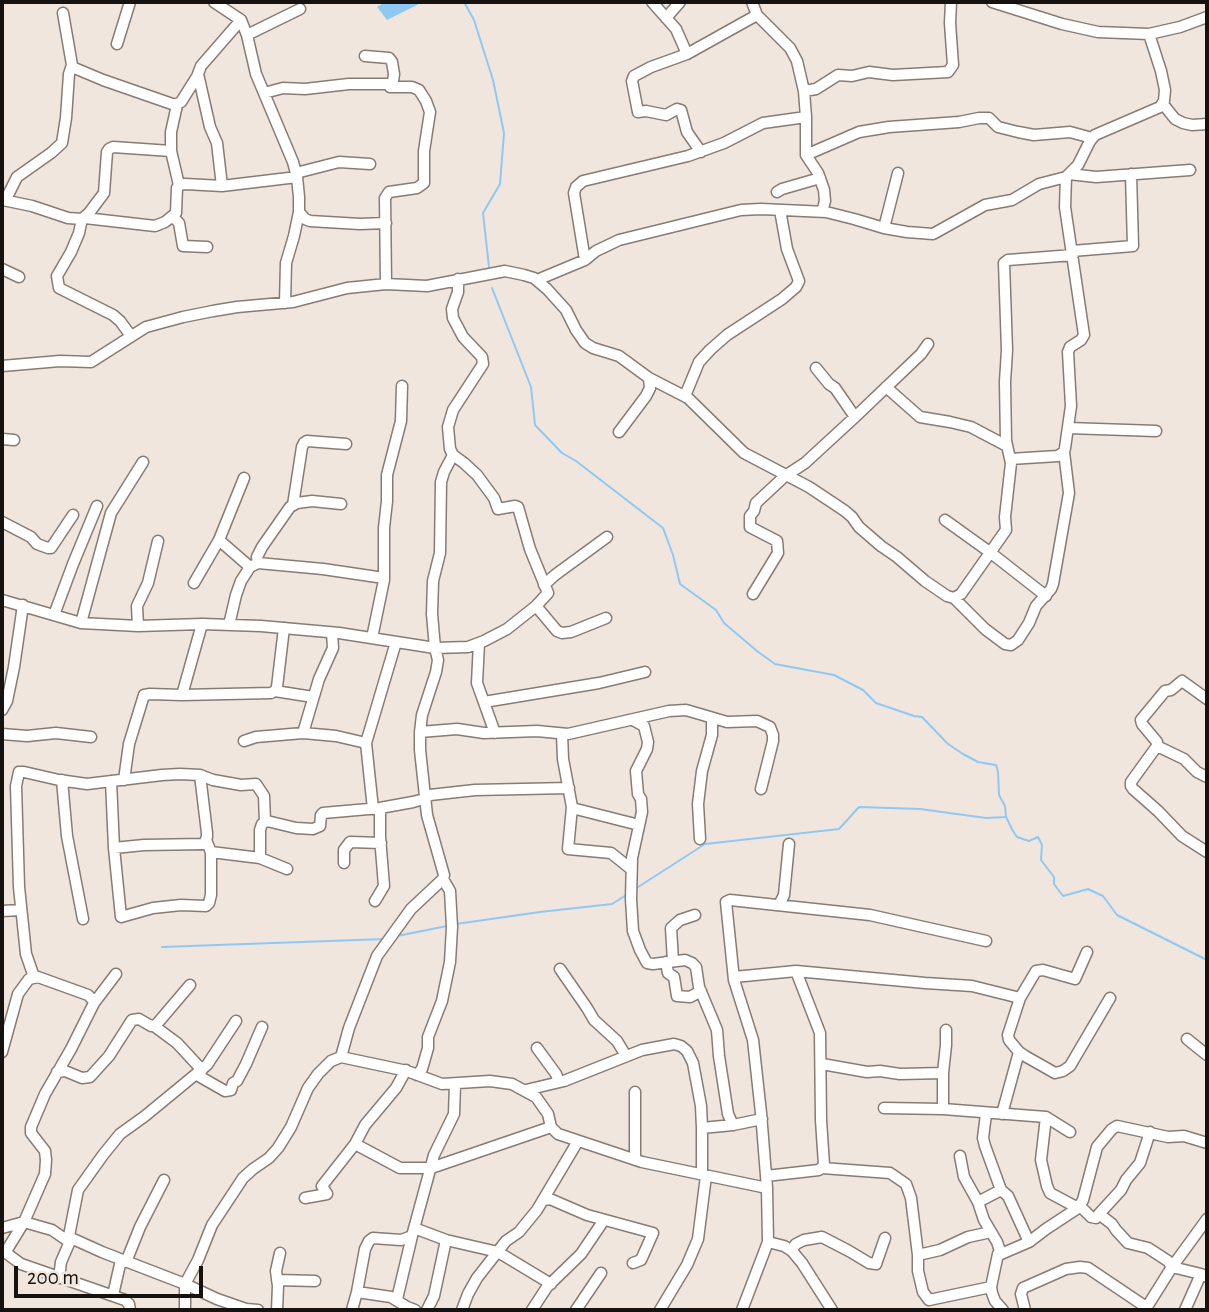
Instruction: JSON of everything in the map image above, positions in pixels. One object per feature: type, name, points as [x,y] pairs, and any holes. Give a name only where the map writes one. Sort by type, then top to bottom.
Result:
[{"type":"street","points":[[117,44],[130,2]]},
{"type":"street","points":[[214,2],[241,20],[252,63],[293,162],[299,212],[286,263],[285,303]]},
{"type":"street","points":[[652,2],[676,29],[687,54]]},
{"type":"street","points":[[666,18],[680,2]]},
{"type":"street","points":[[752,2],[757,15],[794,54],[797,61],[804,91],[806,155],[820,178],[825,195],[822,212]]},
{"type":"street","points":[[804,91],[816,89],[838,75],[852,76],[869,72],[893,75],[948,72],[953,65],[951,2]]},
{"type":"street","points":[[992,2],[1098,32],[1149,34],[1207,17]]},
{"type":"street","points":[[247,35],[300,9]]},
{"type":"street","points":[[2,200],[8,195],[17,177],[62,143],[72,67],[63,13]]},
{"type":"street","points":[[701,152],[687,132],[681,110],[677,109],[666,115],[638,111],[632,81],[634,76],[687,54],[757,15]]},
{"type":"street","points":[[2,200],[32,206],[68,218],[155,226],[172,218],[176,213],[179,185],[171,151],[171,132],[177,105],[187,95],[201,66],[241,20]]},
{"type":"street","points":[[1149,34],[1161,71],[1163,104],[1175,119],[1183,123],[1207,124]]},
{"type":"street","points":[[365,56],[389,58],[394,77],[389,84]]},
{"type":"street","points":[[72,67],[177,105]]},
{"type":"street","points":[[198,74],[210,127],[218,143],[222,186]]},
{"type":"street","points":[[264,93],[283,88],[305,89],[349,84],[389,84],[392,87],[412,87],[419,90],[430,111],[424,151],[424,183],[417,188],[387,194],[384,203],[386,284]]},
{"type":"street","points":[[2,366],[60,361],[91,362],[146,327],[237,307],[285,303],[347,288],[386,284],[427,285],[505,271],[524,275],[537,280],[566,310],[585,343],[618,356],[694,402],[744,453],[845,511],[881,546],[925,581],[954,598],[985,629],[1005,644],[1012,645],[1018,640],[1036,606],[1053,584],[1069,494],[1064,452],[1071,392],[1068,352],[1084,335],[1065,207],[1068,175],[1078,165],[1092,138],[1099,132],[1156,110],[1163,104]]},
{"type":"street","points":[[585,260],[574,193],[583,181],[701,152],[763,123],[806,117]]},
{"type":"street","points":[[806,155],[859,132],[979,118],[989,118],[998,127],[1034,135],[1070,132],[1092,138]]},
{"type":"street","points":[[131,336],[117,318],[59,288],[57,276],[71,252],[83,219],[104,193],[109,149],[113,147],[171,151]]},
{"type":"street","points":[[179,185],[222,186],[296,175],[339,162],[370,164]]},
{"type":"street","points":[[537,280],[585,260],[596,251],[630,236],[741,210],[822,212],[884,228],[933,234],[985,205],[1012,200],[1039,184],[1068,175],[1096,177],[1190,170]]},
{"type":"street","points":[[884,228],[898,173]]},
{"type":"street","points":[[954,598],[961,594],[1006,530],[1011,463],[1007,446],[1004,263],[1007,260],[1133,246],[1131,174]]},
{"type":"street","points":[[777,192],[820,178]]},
{"type":"street","points":[[685,396],[699,362],[710,350],[796,287],[799,281],[787,248],[780,210]]},
{"type":"street","points":[[299,212],[310,221],[386,223]]},
{"type":"street","points":[[172,218],[179,223],[183,246],[207,247]]},
{"type":"street","points":[[2,269],[19,277]]},
{"type":"street","points":[[2,600],[81,623],[284,628],[435,648],[462,648],[507,629],[548,593],[530,548],[518,507],[498,509],[477,475],[453,455],[448,440],[449,422],[456,405],[483,364],[482,357],[463,337],[453,318],[452,309],[457,298],[458,279]]},
{"type":"street","points":[[754,594],[778,553],[777,541],[750,527],[750,516],[756,503],[785,475],[805,463],[929,344]]},
{"type":"street","points":[[816,368],[839,393],[855,417]]},
{"type":"street","points":[[619,432],[646,396],[650,388],[649,377]]},
{"type":"street","points":[[372,638],[384,578],[387,475],[401,421],[402,386]]},
{"type":"street","points":[[886,387],[920,418],[971,428],[1007,446]]},
{"type":"street","points":[[1068,428],[1156,431]]},
{"type":"street","points":[[2,439],[14,440]]},
{"type":"street","points":[[229,625],[237,590],[254,565],[262,547],[293,505],[304,443],[346,444]]},
{"type":"street","points":[[1010,459],[1058,456],[1064,452]]},
{"type":"street","points":[[417,1075],[422,1069],[428,1037],[442,1001],[450,962],[452,928],[450,891],[443,879],[424,799],[420,732],[422,715],[438,660],[432,591],[440,552],[440,488],[444,472],[453,455]]},
{"type":"street","points":[[81,623],[111,513],[143,462]]},
{"type":"street","points":[[194,583],[219,540],[244,478]]},
{"type":"street","points":[[293,505],[312,501],[341,504]]},
{"type":"street","points":[[54,615],[97,506]]},
{"type":"street","points":[[2,522],[30,537],[37,544],[51,548],[73,515]]},
{"type":"street","points":[[944,520],[1046,596]]},
{"type":"street","points":[[544,585],[607,537]]},
{"type":"street","points":[[219,540],[254,565],[323,569],[384,578]]},
{"type":"street","points":[[138,626],[137,606],[148,583],[158,541]]},
{"type":"street","points":[[2,710],[14,667],[23,605]]},
{"type":"street","points":[[536,606],[562,634],[606,618]]},
{"type":"street","points":[[182,695],[202,624]]},
{"type":"street","points":[[275,691],[284,628]]},
{"type":"street","points":[[303,733],[313,697],[332,648],[332,633]]},
{"type":"street","points":[[375,901],[384,886],[377,808],[366,743],[396,642]]},
{"type":"street","points":[[479,643],[477,678],[495,733]]},
{"type":"street","points":[[2,669],[14,667]]},
{"type":"street","points":[[484,702],[587,685],[645,672]]},
{"type":"street","points":[[1207,699],[1182,681],[1171,690],[1165,691],[1141,720],[1157,746],[1131,782],[1132,788],[1182,836],[1207,852]]},
{"type":"street","points":[[124,780],[130,744],[144,695],[265,694],[275,691],[313,697]]},
{"type":"street","points":[[420,732],[466,729],[484,733],[537,731],[562,734],[690,710],[712,718],[731,722],[757,722],[770,727],[773,741],[761,789]]},
{"type":"street","points":[[700,839],[698,804],[702,771],[712,734],[712,718]]},
{"type":"street","points":[[633,720],[644,726],[648,738],[647,748],[636,771],[642,808],[631,869],[633,931],[647,963],[685,960],[696,967],[701,991],[717,1031],[724,1091],[733,1125]]},
{"type":"street","points":[[2,734],[27,736],[56,733],[91,737]]},
{"type":"street","points":[[244,741],[256,737],[303,733],[336,736],[366,743]]},
{"type":"street","points":[[562,734],[563,758],[572,808],[568,849],[611,853],[631,869]]},
{"type":"street","points":[[1157,746],[1185,758],[1197,772],[1207,777]]},
{"type":"street","points":[[34,977],[26,954],[21,910],[16,816],[19,772],[87,784],[162,775],[200,775],[213,780],[256,784],[264,796],[265,822],[260,830],[260,858]]},
{"type":"street","points":[[111,781],[121,917],[153,908],[181,905],[201,907],[209,903],[211,852],[206,840],[200,775]]},
{"type":"street","points":[[62,780],[67,836],[83,919]]},
{"type":"street","points":[[265,822],[313,829],[320,826],[323,813],[377,808],[424,799],[430,795],[569,788]]},
{"type":"street","points":[[572,808],[639,825]]},
{"type":"street","points":[[114,848],[204,844],[206,840]]},
{"type":"street","points":[[344,863],[344,850],[350,842],[381,843]]},
{"type":"street","points":[[779,905],[784,895],[789,844]]},
{"type":"street","points":[[211,852],[260,858],[287,869]]},
{"type":"street","points":[[341,1057],[377,956],[411,909],[443,879]]},
{"type":"street","points":[[742,1310],[768,1242],[767,1188],[753,1040],[734,977],[726,902],[730,900],[870,915],[986,941]]},
{"type":"street","points":[[2,911],[21,910]]},
{"type":"street","points":[[695,915],[680,920],[671,928],[668,974],[674,977],[677,996],[690,997],[701,991]]},
{"type":"street","points":[[1087,952],[1074,979],[1038,970],[1020,998],[1008,1035],[1009,1040],[1019,1052],[1055,1073],[1063,1071],[1070,1066],[1110,998]]},
{"type":"street","points":[[560,969],[594,1020],[617,1041],[625,1056]]},
{"type":"street","points":[[734,977],[796,971],[972,986],[1020,998]]},
{"type":"street","points":[[796,971],[820,1033],[822,1168]]},
{"type":"street","points":[[116,974],[94,1003],[45,1094],[31,1127],[31,1133],[45,1151],[45,1174],[24,1222],[4,1252],[21,1264],[125,1300],[131,1310]]},
{"type":"street","points":[[2,1052],[18,995],[27,980],[38,977],[88,995],[94,1003]]},
{"type":"street","points":[[154,1026],[190,985]]},
{"type":"street","points":[[57,1072],[65,1071],[82,1078],[90,1077],[109,1056],[132,1020],[139,1019],[177,1043],[200,1072],[225,1091],[231,1090],[262,1027]]},
{"type":"street","points":[[59,1278],[61,1262],[70,1240],[78,1191],[120,1134],[200,1072],[236,1021]]},
{"type":"street","points":[[943,1109],[946,1030]]},
{"type":"street","points":[[1187,1039],[1207,1055]]},
{"type":"street","points":[[526,1090],[559,1082],[642,1050],[674,1045],[684,1048],[693,1063],[701,1106],[704,1176],[698,1239],[687,1265],[660,1310]]},
{"type":"street","points":[[537,1048],[559,1082]]},
{"type":"street","points":[[1002,1114],[1019,1052]]},
{"type":"street","points":[[185,1310],[185,1284],[212,1225],[247,1173],[275,1153],[312,1081],[331,1061],[341,1057],[406,1070],[442,1084],[512,1084],[536,1097],[548,1114],[551,1127],[558,1134],[635,1160],[767,1188]]},
{"type":"street","points":[[821,1064],[867,1072],[943,1073]]},
{"type":"street","points":[[305,1198],[327,1194],[322,1186],[355,1144],[365,1125],[396,1088],[406,1070]]},
{"type":"street","points":[[400,1305],[413,1232],[434,1155],[454,1114],[455,1084]]},
{"type":"street","points":[[635,1092],[635,1160]]},
{"type":"street","points":[[884,1108],[1046,1116],[1070,1132]]},
{"type":"street","points":[[986,1114],[983,1138],[985,1146],[1001,1190],[1008,1196],[1029,1242]]},
{"type":"street","points":[[1046,1116],[1041,1160],[1046,1186],[1050,1193],[1079,1206],[1096,1218],[1140,1163],[1150,1132]]},
{"type":"street","points":[[702,1128],[762,1119]]},
{"type":"street","points":[[1003,1310],[992,1293],[998,1254],[1029,1242],[1079,1206],[1097,1147],[1112,1129],[1117,1126],[1168,1137],[1184,1136],[1207,1143]]},
{"type":"street","points":[[355,1144],[400,1168],[431,1168],[551,1127]]},
{"type":"street","points":[[462,1310],[477,1278],[506,1241],[522,1228],[544,1200],[578,1141]]},
{"type":"street","points":[[960,1156],[964,1177],[1001,1254]]},
{"type":"street","points":[[766,1176],[822,1168],[890,1173],[906,1184],[911,1198],[918,1271],[923,1292],[929,1300],[992,1287]]},
{"type":"street","points":[[113,1295],[124,1261],[164,1180]]},
{"type":"street","points":[[978,1202],[1001,1190]]},
{"type":"street","points":[[544,1200],[550,1199],[587,1216],[653,1233],[640,1261],[633,1263]]},
{"type":"street","points":[[1099,1214],[1112,1224],[1127,1242],[1148,1248],[1168,1261],[1172,1267],[1204,1275],[1185,1310]]},
{"type":"street","points":[[1025,1310],[1021,1294],[1023,1288],[1066,1269],[1080,1267],[1088,1268],[1146,1309],[1207,1219]]},
{"type":"street","points":[[532,1310],[551,1284],[578,1258],[604,1220]]},
{"type":"street","points":[[2,1228],[24,1222],[52,1230],[70,1240],[217,1299],[246,1309],[258,1310]]},
{"type":"street","points":[[352,1310],[369,1241],[373,1238],[401,1240],[413,1232],[498,1252],[551,1284]]},
{"type":"street","points":[[918,1255],[940,1250],[968,1237],[991,1232]]},
{"type":"street","points":[[791,1250],[804,1240],[822,1237],[869,1263],[876,1264],[885,1238]]},
{"type":"street","points":[[427,1310],[434,1296],[446,1240]]},
{"type":"street","points":[[768,1242],[791,1250],[832,1310]]},
{"type":"street","points":[[276,1310],[276,1271],[280,1253]]},
{"type":"street","points":[[576,1310],[601,1273]]},
{"type":"street","points":[[277,1280],[315,1281]]},
{"type":"street","points":[[357,1292],[383,1295],[415,1310]]},
{"type":"street","points":[[817,1310],[824,1299]]},
{"type":"water","points":[[385,2],[423,2],[387,20],[377,7]]},
{"type":"waterway","points":[[464,2],[474,20],[493,80],[504,133],[500,184],[483,213],[489,267]]},
{"type":"waterway","points":[[492,288],[531,387],[535,425],[562,453],[663,528],[680,584],[716,610],[724,623],[775,664],[834,675],[863,690],[876,703],[922,717],[948,744],[963,754],[978,762],[996,765],[999,795],[1013,831],[1017,837],[1029,841],[1038,837],[1042,845],[1041,860],[1054,877],[1054,884],[1063,896],[1088,889],[1103,896],[1117,915],[1207,960]]},
{"type":"waterway","points":[[635,889],[705,844],[839,829],[859,807],[920,809],[986,818],[1005,817]]},
{"type":"waterway","points":[[456,924],[612,904],[628,894]]},
{"type":"waterway","points":[[397,936],[447,926]]},
{"type":"waterway","points":[[162,947],[385,939]]}]
